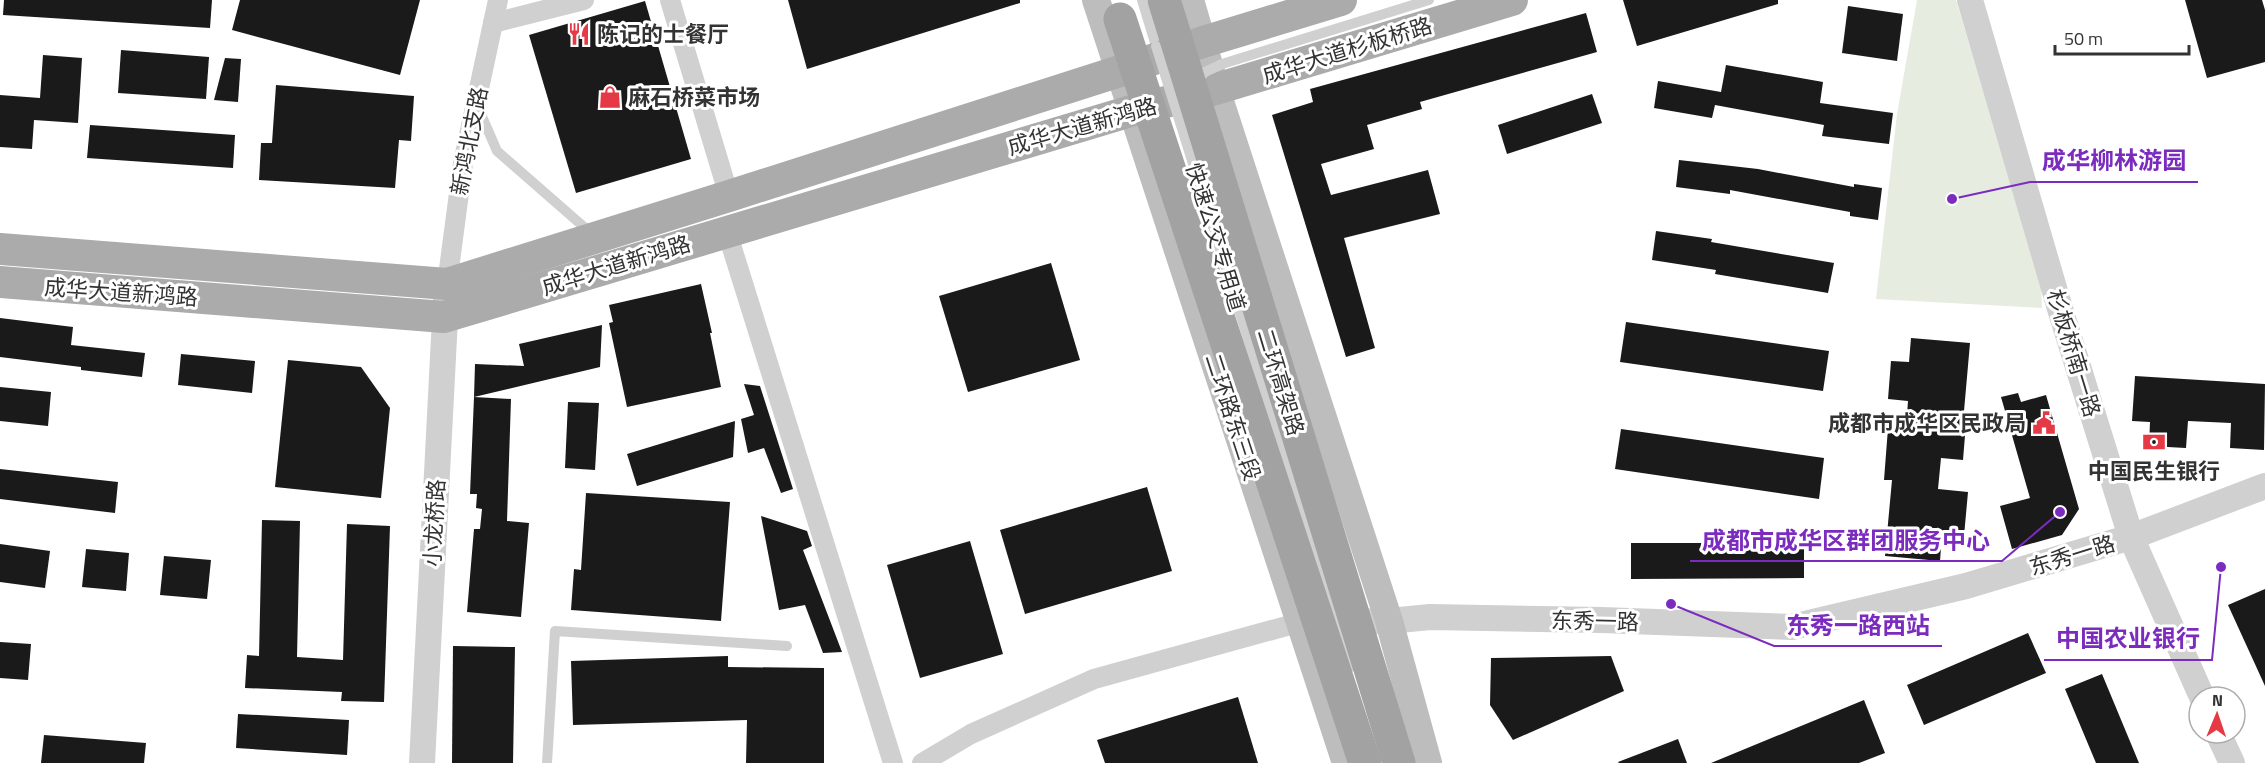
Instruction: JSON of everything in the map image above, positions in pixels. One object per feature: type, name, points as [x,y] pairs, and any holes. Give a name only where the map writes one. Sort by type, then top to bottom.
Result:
[{"type":"highway","name":"二环高架路","points":[[1164,0],[1399,763]]},
{"type":"highway","name":"二环高架路","points":[[1120,6],[1365,763]]},
{"type":"main road","points":[[1190,0],[1214,65],[1389,621],[1428,763]]},
{"type":"main road","name":"成华大道杉板桥路","points":[[1214,65],[1341,0]]},
{"type":"main road","name":"成华大道杉板桥路","points":[[1120,71],[1214,65],[1512,0]]},
{"type":"main road","name":"二环路东三段","points":[[1120,6],[1120,71],[1131,111],[1346,763]]},
{"type":"main road","name":"成华大道新鸿路","points":[[0,282],[444,316],[1131,111],[1214,65]]},
{"type":"main road","name":"成华大道新鸿路","points":[[0,249],[447,284],[1120,71]]},
{"type":"street","name":"新鸿北支路","points":[[447,284],[463,163],[498,0]]},
{"type":"street","points":[[493,24],[584,0]]},
{"type":"street","points":[[670,0],[729,196]]},
{"type":"street","name":"杉板桥南一路","points":[[1970,0],[2061,312],[2131,537],[2197,685]]},
{"type":"street","points":[[727,232],[893,763]]},
{"type":"street","name":"小龙桥路","points":[[422,763],[447,284]]},
{"type":"street","name":"东秀一路","points":[[1301,622],[1453,618],[1792,627],[1966,586],[2131,537],[2265,486]]},
{"type":"street","points":[[922,763],[971,734],[1094,679],[1301,622]]},
{"type":"street","points":[[2224,745],[2232,763]]},
{"type":"lane","points":[[1156,46],[1173,59],[1188,64],[1214,65],[1429,0]]},
{"type":"lane","name":"快速公交专用道","points":[[1120,6],[1156,46],[1355,681]]},
{"type":"lane","points":[[1181,124],[1188,93],[1196,81],[1214,65]]},
{"type":"lane","points":[[476,103],[497,151],[584,227],[606,234]]},
{"type":"lane","points":[[547,763],[555,632],[787,645]]},
{"type":"lane","points":[[1362,716],[1370,763]]},
{"type":"lane","points":[[1375,722],[1394,763]]},
{"type":"shaded area","points":[[1917,0],[1956,0],[2041,284],[2042,308],[1876,299],[1897,114]]},
{"type":"building","points":[[4,0],[212,0],[210,28],[3,15]]},
{"type":"building","points":[[240,0],[420,0],[400,75],[232,30]]},
{"type":"building","points":[[788,0],[1020,0],[1020,3],[807,69]]},
{"type":"building","points":[[1623,0],[1778,0],[1778,4],[1637,46]]},
{"type":"building","points":[[2185,0],[2262,0],[2265,10],[2265,62],[2207,78]]},
{"type":"building","name":"麻石桥菜市场","points":[[645,1],[691,159],[576,193],[529,35]]},
{"type":"building","points":[[1848,6],[1903,14],[1897,61],[1842,53]]},
{"type":"building","points":[[1586,13],[1597,52],[1420,102],[1422,109],[1367,125],[1374,149],[1321,164],[1331,195],[1428,170],[1440,214],[1344,238],[1375,348],[1346,357],[1272,115],[1313,102],[1310,89]]},
{"type":"building","points":[[121,50],[209,57],[206,99],[118,93]]},
{"type":"building","points":[[43,55],[82,58],[78,123],[34,120],[32,149],[0,147],[0,95],[40,98]]},
{"type":"building","points":[[225,58],[241,59],[238,102],[214,100]]},
{"type":"building","points":[[1726,65],[1823,82],[1820,103],[1893,113],[1889,144],[1822,136],[1824,125],[1715,105],[1712,118],[1654,108],[1658,81],[1721,92]]},
{"type":"building","points":[[276,85],[414,96],[411,141],[399,140],[395,188],[259,180],[261,143],[272,143]]},
{"type":"building","points":[[1592,94],[1602,123],[1507,154],[1498,125]]},
{"type":"building","points":[[90,125],[235,135],[233,168],[87,158]]},
{"type":"building","points":[[1679,160],[1758,169],[1854,187],[1854,184],[1882,188],[1878,220],[1850,216],[1850,212],[1730,190],[1730,194],[1676,187]]},
{"type":"building","points":[[1656,231],[1712,239],[1711,242],[1834,263],[1828,293],[1715,274],[1716,270],[1652,260]]},
{"type":"building","points":[[1051,263],[1080,360],[968,392],[939,296]]},
{"type":"building","points":[[701,284],[721,387],[627,407],[609,323],[613,322],[609,305]]},
{"type":"building","points":[[0,318],[73,327],[71,345],[145,353],[142,377],[0,357]]},
{"type":"building","points":[[1626,322],[1829,351],[1823,391],[1620,362]]},
{"type":"building","points":[[602,325],[600,367],[474,397],[475,364],[524,366],[519,344]]},
{"type":"building","points":[[1911,338],[1970,343],[1964,411],[1967,411],[1963,460],[1941,458],[1938,489],[1968,492],[1964,536],[1942,534],[1940,561],[1885,556],[1892,480],[1884,480],[1888,428],[1906,429],[1908,401],[1888,399],[1891,361],[1909,362]]},
{"type":"building","points":[[181,354],[255,361],[252,393],[178,385]]},
{"type":"building","points":[[288,360],[361,367],[390,408],[381,498],[275,487]]},
{"type":"building","points":[[2135,376],[2265,384],[2264,450],[2230,448],[2231,423],[2188,421],[2186,448],[2149,446],[2150,422],[2132,421]]},
{"type":"building","points":[[744,384],[760,386],[793,489],[781,493],[764,448],[748,453],[741,419],[754,415]]},
{"type":"building","points":[[0,387],[51,392],[48,426],[0,421]]},
{"type":"building","points":[[2018,393],[2021,402],[2046,395],[2079,509],[2062,535],[2012,549],[2000,506],[2030,498],[2001,397]]},
{"type":"building","points":[[474,397],[511,399],[507,521],[529,523],[521,617],[467,612],[474,529],[480,529],[482,509],[476,508],[477,494],[470,494]]},
{"type":"building","points":[[568,402],[599,403],[595,470],[565,468]]},
{"type":"building","points":[[735,421],[733,457],[637,486],[627,454]]},
{"type":"building","points":[[1621,429],[1824,458],[1819,499],[1615,469]]},
{"type":"building","points":[[0,469],[118,482],[115,513],[0,499]]},
{"type":"building","points":[[1147,487],[1172,571],[1025,614],[1000,530]]},
{"type":"building","points":[[586,493],[730,502],[721,621],[571,610],[574,569],[581,570]]},
{"type":"building","points":[[761,516],[807,531],[812,546],[803,550],[842,652],[823,653],[805,605],[779,610]]},
{"type":"building","points":[[262,520],[300,521],[297,657],[343,660],[347,524],[390,526],[384,702],[341,701],[342,692],[245,688],[247,655],[259,656]]},
{"type":"building","points":[[970,541],[1003,654],[920,678],[887,565]]},
{"type":"building","points":[[1631,543],[1804,543],[1804,578],[1631,579]]},
{"type":"building","points":[[0,544],[50,551],[45,588],[0,582]]},
{"type":"building","points":[[86,549],[129,553],[126,591],[82,587]]},
{"type":"building","points":[[164,556],[211,560],[207,599],[160,595]]},
{"type":"building","points":[[2265,589],[2265,686],[2228,605]]},
{"type":"building","points":[[2028,633],[2046,673],[1924,725],[1907,685]]},
{"type":"building","points":[[0,642],[31,644],[28,680],[0,678]]},
{"type":"building","points":[[453,646],[515,647],[513,763],[452,763]]},
{"type":"building","points":[[728,656],[728,667],[824,668],[824,763],[746,763],[747,720],[573,725],[571,661]]},
{"type":"building","points":[[1611,656],[1624,691],[1513,740],[1490,705],[1491,658]]},
{"type":"building","points":[[2102,674],[2139,763],[2096,763],[2065,689]]},
{"type":"building","points":[[1238,697],[1258,763],[1105,763],[1097,740]]},
{"type":"building","points":[[1864,700],[1885,753],[1859,763],[1711,763]]},
{"type":"building","points":[[238,714],[349,720],[347,755],[236,748]]},
{"type":"building","points":[[44,735],[146,743],[144,763],[41,763]]},
{"type":"building","points":[[1678,739],[1687,763],[1618,762]]},
{"type":"place","name":"陈记的士餐厅","points":[[579,34]]},
{"type":"place","name":"麻石桥菜市场","points":[[610,97]]},
{"type":"place","name":"成华柳林游园","points":[[1952,199]]},
{"type":"place","name":"成都市成华区民政局","points":[[2044,423]]},
{"type":"place","name":"中国民生银行","points":[[2154,442]]},
{"type":"place","name":"成都市成华区群团服务中心","points":[[2060,512]]},
{"type":"place","name":"中国农业银行","points":[[2221,567]]},
{"type":"place","name":"东秀一路西站","points":[[1671,604]]}]
